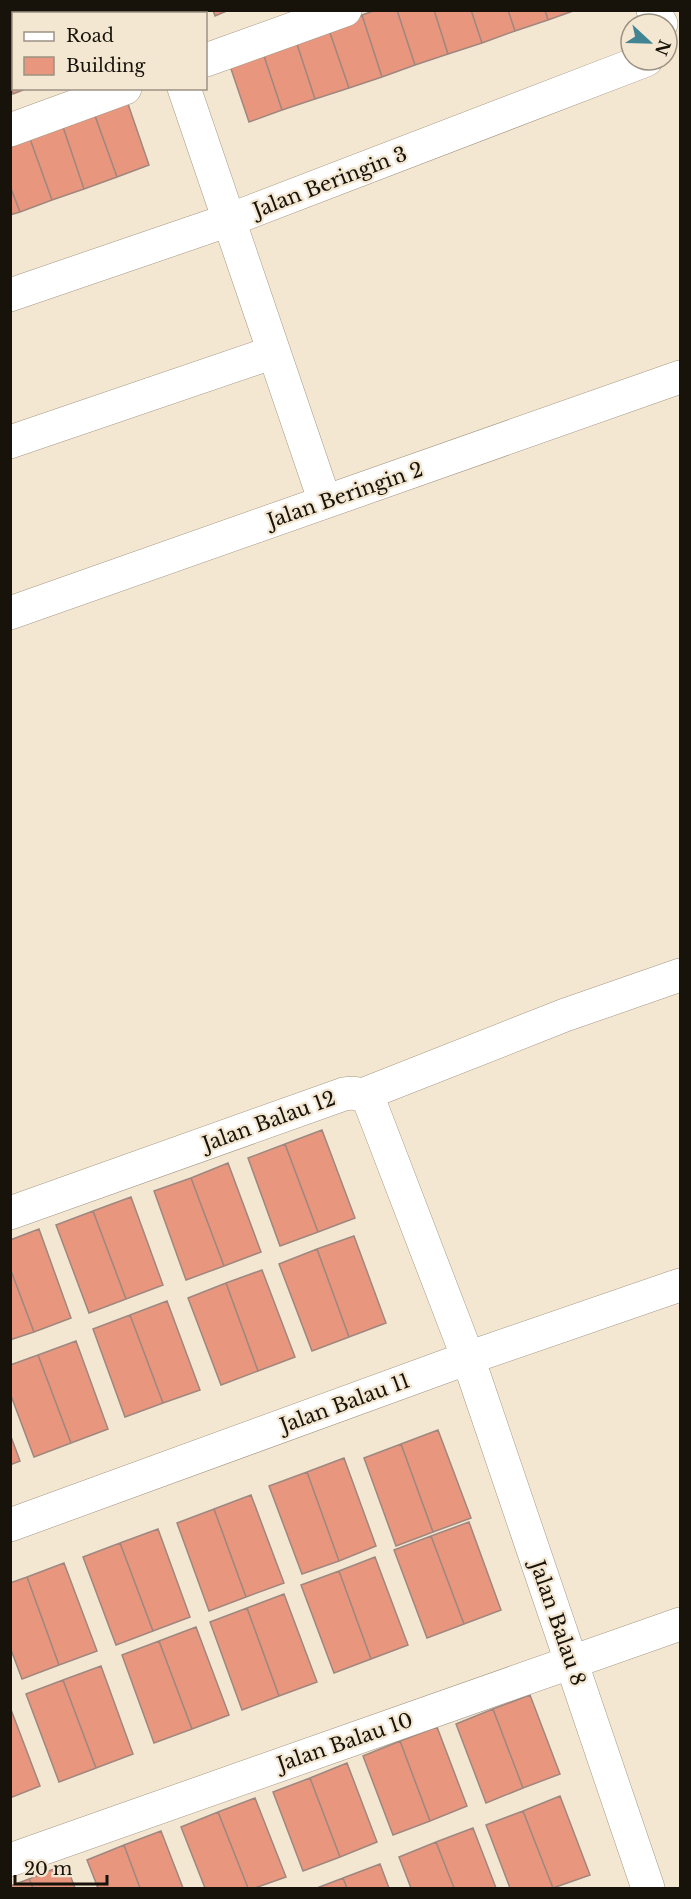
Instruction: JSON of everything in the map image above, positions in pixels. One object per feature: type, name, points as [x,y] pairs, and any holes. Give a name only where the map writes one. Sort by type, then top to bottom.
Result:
[{"type":"street","points":[[207,60],[345,10]]},
{"type":"street","name":"Jalan Beringin 3","points":[[10,295],[229,220],[619,53]]},
{"type":"street","points":[[10,129],[119,90]]},
{"type":"street","points":[[185,90],[325,502]]},
{"type":"street","points":[[10,442],[274,352]]},
{"type":"street","name":"Jalan Beringin 2","points":[[10,613],[681,377]]},
{"type":"street","points":[[362,1095],[565,1015],[681,975]]},
{"type":"street","name":"Jalan Balau 12","points":[[10,1213],[353,1092],[369,1100],[373,1108],[468,1358]]},
{"type":"street","name":"Jalan Balau 11","points":[[10,1525],[468,1358],[681,1285]]},
{"type":"street","name":"Jalan Balau 8","points":[[468,1358],[648,1888]]},
{"type":"street","name":"Jalan Balau 10","points":[[10,1860],[681,1624]]},
{"type":"building","points":[[57,10],[58,12],[40,12]]},
{"type":"building","points":[[57,10],[94,10],[94,12],[58,12]]},
{"type":"building","points":[[213,10],[229,10],[215,16]]},
{"type":"building","points":[[376,10],[397,10],[415,65],[382,77],[362,15]]},
{"type":"building","points":[[397,10],[434,10],[448,54],[415,65]]},
{"type":"building","points":[[434,10],[471,10],[482,43],[448,54]]},
{"type":"building","points":[[471,10],[508,10],[515,31],[482,43]]},
{"type":"building","points":[[508,10],[545,10],[548,20],[515,31]]},
{"type":"building","points":[[545,10],[576,10],[548,20]]},
{"type":"building","points":[[362,15],[382,77],[349,88],[328,27]]},
{"type":"building","points":[[12,22],[12,90],[23,90],[13,94],[10,85],[10,23]]},
{"type":"building","points":[[328,27],[349,88],[315,99],[295,38]]},
{"type":"building","points":[[295,38],[315,99],[282,110],[262,50]]},
{"type":"building","points":[[262,50],[282,110],[249,122],[228,60]]},
{"type":"building","points":[[127,101],[149,165],[117,177],[94,113]]},
{"type":"building","points":[[94,113],[117,177],[84,189],[62,124]]},
{"type":"building","points":[[62,124],[84,189],[52,200],[29,136]]},
{"type":"building","points":[[29,136],[52,200],[20,212],[10,186],[10,143]]},
{"type":"building","points":[[10,186],[20,212],[10,215]]},
{"type":"building","points":[[322,1130],[355,1218],[318,1232],[285,1144]]},
{"type":"building","points":[[285,1144],[318,1232],[280,1246],[248,1158]]},
{"type":"building","points":[[228,1163],[261,1252],[224,1266],[191,1178]]},
{"type":"building","points":[[191,1178],[224,1266],[186,1280],[154,1191]]},
{"type":"building","points":[[131,1197],[163,1285],[126,1299],[93,1211]]},
{"type":"building","points":[[93,1211],[126,1299],[89,1313],[56,1225]]},
{"type":"building","points":[[39,1229],[71,1318],[34,1332],[10,1268],[10,1240]]},
{"type":"building","points":[[354,1236],[386,1323],[349,1337],[317,1249]]},
{"type":"building","points":[[317,1249],[349,1337],[312,1351],[279,1264]]},
{"type":"building","points":[[10,1268],[34,1332],[10,1340]]},
{"type":"building","points":[[262,1270],[295,1357],[258,1371],[226,1283]]},
{"type":"building","points":[[226,1283],[258,1371],[221,1385],[188,1298]]},
{"type":"building","points":[[167,1301],[200,1390],[163,1403],[130,1315]]},
{"type":"building","points":[[130,1315],[163,1403],[125,1417],[93,1329]]},
{"type":"building","points":[[76,1341],[108,1429],[71,1443],[38,1355]]},
{"type":"building","points":[[38,1355],[71,1443],[34,1457],[10,1393],[10,1365]]},
{"type":"building","points":[[438,1430],[471,1518],[433,1532],[401,1444]]},
{"type":"building","points":[[10,1434],[20,1461],[10,1465]]},
{"type":"building","points":[[401,1444],[433,1532],[396,1546],[364,1458]]},
{"type":"building","points":[[344,1458],[376,1546],[339,1561],[307,1472]]},
{"type":"building","points":[[307,1472],[339,1561],[302,1574],[269,1486]]},
{"type":"building","points":[[251,1495],[284,1583],[246,1597],[214,1509]]},
{"type":"building","points":[[214,1509],[246,1597],[209,1611],[177,1523]]},
{"type":"building","points":[[469,1522],[501,1610],[464,1624],[431,1536]]},
{"type":"building","points":[[158,1529],[190,1617],[153,1631],[120,1543]]},
{"type":"building","points":[[431,1536],[464,1624],[427,1638],[394,1550]]},
{"type":"building","points":[[120,1543],[153,1631],[116,1645],[83,1557]]},
{"type":"building","points":[[375,1557],[408,1645],[371,1659],[339,1571]]},
{"type":"building","points":[[64,1563],[97,1651],[59,1665],[27,1577]]},
{"type":"building","points":[[339,1571],[371,1659],[334,1673],[301,1585]]},
{"type":"building","points":[[27,1577],[59,1665],[22,1679],[10,1647],[10,1583]]},
{"type":"building","points":[[284,1594],[317,1682],[279,1696],[247,1608]]},
{"type":"building","points":[[247,1608],[279,1696],[242,1710],[210,1622]]},
{"type":"building","points":[[196,1627],[229,1715],[192,1729],[159,1641]]},
{"type":"building","points":[[159,1641],[192,1729],[154,1743],[122,1655]]},
{"type":"building","points":[[101,1666],[133,1754],[96,1768],[63,1680]]},
{"type":"building","points":[[63,1680],[96,1768],[59,1782],[26,1694]]},
{"type":"building","points":[[530,1695],[560,1774],[523,1788],[493,1709]]},
{"type":"building","points":[[10,1707],[40,1786],[10,1798]]},
{"type":"building","points":[[493,1709],[523,1788],[486,1803],[456,1724]]},
{"type":"building","points":[[437,1727],[467,1806],[430,1821],[400,1741]]},
{"type":"building","points":[[400,1741],[430,1821],[393,1835],[363,1756]]},
{"type":"building","points":[[347,1763],[377,1842],[340,1857],[310,1778]]},
{"type":"building","points":[[310,1778],[340,1857],[303,1871],[273,1792]]},
{"type":"building","points":[[560,1796],[590,1875],[553,1888],[523,1811]]},
{"type":"building","points":[[255,1798],[286,1877],[255,1888],[248,1888],[218,1812]]},
{"type":"building","points":[[523,1811],[553,1888],[510,1888],[486,1825]]},
{"type":"building","points":[[218,1812],[248,1888],[205,1888],[181,1827]]},
{"type":"building","points":[[473,1828],[496,1888],[454,1888],[436,1842]]},
{"type":"building","points":[[161,1831],[183,1888],[140,1888],[124,1845]]},
{"type":"building","points":[[436,1842],[454,1888],[411,1888],[399,1857]]},
{"type":"building","points":[[124,1845],[140,1888],[98,1888],[87,1860]]},
{"type":"building","points":[[66,1864],[75,1888],[33,1888],[29,1879]]},
{"type":"building","points":[[380,1864],[389,1888],[347,1888],[343,1878]]},
{"type":"building","points":[[343,1878],[347,1888],[317,1888]]},
{"type":"building","points":[[29,1879],[33,1888],[10,1888],[10,1886]]}]
